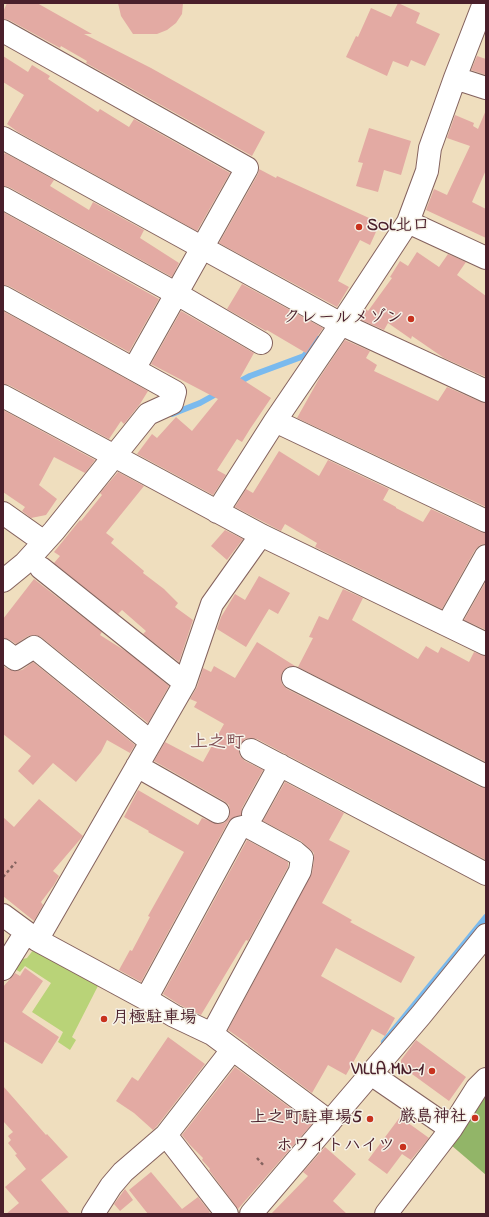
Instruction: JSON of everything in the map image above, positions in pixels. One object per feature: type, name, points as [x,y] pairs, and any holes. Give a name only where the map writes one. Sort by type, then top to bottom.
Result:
[{"type":"street","points":[[217,512],[275,421],[408,222],[427,171],[430,148],[455,78],[484,9]]},
{"type":"street","points":[[3,31],[247,168],[134,369]]},
{"type":"street","points":[[455,78],[486,88]]},
{"type":"street","points":[[3,138],[341,324],[486,391]]},
{"type":"street","points":[[3,198],[177,294],[261,343]]},
{"type":"street","points":[[408,222],[486,258]]},
{"type":"street","points":[[3,297],[175,392],[172,402],[148,414],[44,542],[25,563],[3,581]]},
{"type":"street","points":[[3,396],[217,512],[259,538],[486,644]]},
{"type":"street","points":[[275,421],[486,521]]},
{"type":"street","points":[[3,513],[44,542]]},
{"type":"street","points":[[3,969],[31,936],[137,766],[185,683],[212,604],[259,538]]},
{"type":"street","points":[[447,625],[486,556]]},
{"type":"street","points":[[41,568],[185,683]]},
{"type":"street","points":[[3,650],[15,659],[34,647],[151,742]]},
{"type":"street","points":[[293,678],[486,776]]},
{"type":"street","points":[[251,750],[486,874]]},
{"type":"street","points":[[253,814],[280,765]]},
{"type":"street","points":[[137,766],[218,812]]},
{"type":"street","points":[[146,999],[239,828],[247,826],[295,852],[302,858],[300,871],[212,1034]]},
{"type":"street","points":[[3,914],[31,936],[174,1016],[212,1034],[330,1122]]},
{"type":"street","points":[[251,1214],[371,1074],[486,935]]},
{"type":"street","points":[[93,1214],[111,1186],[123,1172],[166,1135],[232,1050]]},
{"type":"street","points":[[371,1074],[451,1129]]},
{"type":"street","points":[[386,1214],[451,1129],[477,1088],[486,1079]]},
{"type":"street","points":[[166,1135],[227,1214]]},
{"type":"path","points":[[3,877],[16,862]]},
{"type":"green space","points":[[37,945],[101,980],[72,1037],[76,1040],[70,1050],[58,1042],[63,1032],[32,1012],[51,983],[25,966],[20,972],[13,968],[19,960],[27,958]]},
{"type":"green space","name":"厳島神社","points":[[486,1090],[486,1175],[451,1145]]},
{"type":"building","points":[[7,3],[37,3],[92,34],[84,34],[151,68],[265,132],[252,156],[86,63],[87,61],[61,46],[60,48],[9,20],[3,19],[3,12]]},
{"type":"building","points":[[118,3],[183,3],[182,14],[176,23],[167,30],[157,34],[133,34],[121,16]]},
{"type":"building","points":[[398,3],[420,13],[416,23],[440,34],[425,66],[411,60],[408,67],[393,61],[387,76],[346,57],[356,36],[358,37],[371,8],[391,17]]},
{"type":"building","points":[[3,56],[28,72],[32,65],[50,76],[48,79],[98,112],[100,109],[129,127],[134,119],[230,173],[197,231],[18,132],[7,124],[24,95],[3,82]]},
{"type":"building","points":[[477,56],[486,59],[486,75],[471,70]]},
{"type":"building","points":[[486,110],[486,170],[472,202],[486,209],[486,238],[426,210],[434,189],[447,195],[470,146],[447,138],[455,115],[474,123],[473,126],[478,129]]},
{"type":"building","points":[[369,128],[411,141],[401,175],[384,170],[378,192],[356,186],[363,163],[358,162]]},
{"type":"building","points":[[5,153],[54,180],[50,186],[89,210],[93,202],[144,230],[140,238],[179,263],[172,277],[9,187],[3,186],[3,156]]},
{"type":"building","points":[[259,169],[276,178],[277,176],[380,223],[370,245],[360,240],[338,281],[349,287],[337,307],[219,243],[258,174]]},
{"type":"building","points":[[3,212],[159,299],[129,352],[9,286],[3,285]]},
{"type":"building","points":[[417,252],[439,267],[448,254],[466,262],[457,275],[486,296],[486,377],[444,358],[412,336],[411,339],[388,323],[384,330],[359,319],[366,309],[368,311],[392,278],[390,277],[400,261],[408,266]]},
{"type":"building","points":[[242,284],[323,328],[306,353],[227,309]]},
{"type":"building","points":[[3,311],[148,391],[124,424],[121,421],[109,439],[9,385],[3,384]]},
{"type":"building","points":[[181,311],[254,353],[240,378],[271,398],[242,442],[237,439],[217,470],[226,475],[213,495],[137,454],[152,434],[157,438],[176,417],[192,431],[218,399],[151,364]]},
{"type":"building","points":[[345,340],[370,351],[366,358],[377,365],[374,371],[438,401],[447,387],[486,403],[486,507],[297,418],[320,377]]},
{"type":"building","points":[[3,410],[95,460],[85,473],[54,457],[39,485],[57,499],[46,515],[31,518],[22,511],[25,507],[3,492]]},
{"type":"building","points":[[279,451],[319,476],[328,460],[389,489],[383,500],[423,522],[431,509],[486,533],[486,544],[480,545],[475,550],[442,609],[315,547],[317,543],[285,524],[281,531],[235,507],[246,489],[253,493]]},
{"type":"building","points":[[118,472],[144,486],[106,533],[114,539],[111,543],[178,603],[175,607],[193,620],[179,662],[143,634],[146,631],[122,610],[118,614],[54,563],[60,556],[54,552],[102,495],[100,493]]},
{"type":"building","points":[[225,530],[243,539],[227,560],[211,546]]},
{"type":"building","points":[[259,576],[290,593],[278,614],[269,609],[246,647],[217,629],[221,617],[235,594],[245,600]]},
{"type":"building","points":[[34,579],[102,632],[100,635],[127,652],[169,686],[148,723],[41,637],[35,635],[28,636],[16,644],[3,638],[3,619]]},
{"type":"building","points":[[486,581],[486,630],[464,620]]},
{"type":"building","points":[[343,589],[363,598],[352,620],[418,659],[426,646],[438,653],[441,647],[469,662],[474,652],[486,656],[486,762],[298,667],[313,638],[309,637],[319,616],[328,620]]},
{"type":"building","points":[[257,642],[295,666],[287,667],[282,673],[282,684],[287,689],[480,787],[486,788],[486,860],[257,739],[245,739],[240,745],[240,756],[245,761],[263,770],[242,808],[241,815],[232,818],[228,822],[141,982],[119,970],[130,950],[132,951],[150,917],[148,916],[184,852],[124,817],[138,790],[198,825],[202,818],[218,824],[224,823],[229,818],[229,805],[224,801],[154,761],[165,742],[203,762],[224,724],[194,707],[197,702],[190,699],[197,687],[203,668],[211,672],[214,666],[235,678]]},
{"type":"building","points":[[33,662],[135,745],[130,753],[107,740],[101,752],[76,782],[53,763],[33,785],[18,771],[31,756],[3,734],[3,666],[15,671],[22,670]]},
{"type":"building","points":[[285,782],[344,813],[329,840],[350,851],[322,903],[352,920],[350,922],[415,957],[401,983],[336,948],[321,976],[395,1018],[385,1036],[372,1029],[346,1075],[328,1065],[312,1093],[228,1030],[312,873],[314,853],[301,841],[263,821]]},
{"type":"building","points":[[39,799],[83,836],[53,871],[59,876],[41,902],[43,905],[34,921],[3,896],[3,817],[14,827]]},
{"type":"building","points":[[247,840],[288,862],[288,867],[248,941],[246,940],[201,1015],[180,1005],[163,994]]},
{"type":"building","points":[[25,968],[43,981],[22,1012],[59,1037],[42,1064],[3,1041],[3,987],[15,973],[20,976]]},
{"type":"building","points":[[168,1037],[205,1064],[153,1130],[134,1113],[116,1101],[132,1077],[138,1081]]},
{"type":"building","name":"VILLA MN-1","points":[[416,1040],[466,1077],[449,1101],[401,1066],[401,1060]]},
{"type":"building","points":[[235,1067],[312,1124],[238,1209],[202,1160],[203,1158],[182,1135]]},
{"type":"building","points":[[3,1086],[46,1135],[47,1134],[68,1157],[41,1180],[70,1214],[6,1214],[19,1203],[5,1187],[26,1169],[8,1143],[11,1140],[8,1136],[13,1132],[3,1121]]},
{"type":"building","name":"ホワイトハイツ","points":[[400,1117],[429,1138],[411,1160],[402,1154],[387,1174],[368,1160]]},
{"type":"building","points":[[325,1147],[356,1174],[333,1201],[347,1214],[271,1214],[308,1176],[303,1172]]},
{"type":"building","points":[[151,1172],[182,1209],[198,1197],[210,1212],[208,1214],[148,1214],[129,1190]]},
{"type":"building","points":[[125,1189],[133,1200],[120,1211],[114,1204]]},
{"type":"waterway","points":[[237,383],[250,376],[304,356],[318,339]]},
{"type":"waterway","points":[[172,414],[200,403],[218,393]]},
{"type":"waterway","points":[[384,1042],[486,917]]},
{"type":"place","name":"SOL北口","points":[[359,227]]},
{"type":"place","name":"クレールメゾン","points":[[411,319]]},
{"type":"place","name":"月極駐車場","points":[[104,1019]]},
{"type":"place","name":"VILLA MN-1","points":[[432,1071]]},
{"type":"place","name":"厳島神社","points":[[475,1118]]},
{"type":"place","name":"上之町駐車場5","points":[[370,1119]]},
{"type":"place","name":"ホワイトハイツ","points":[[403,1147]]},
{"type":"district","name":"上之町","points":[[217,744]]}]
